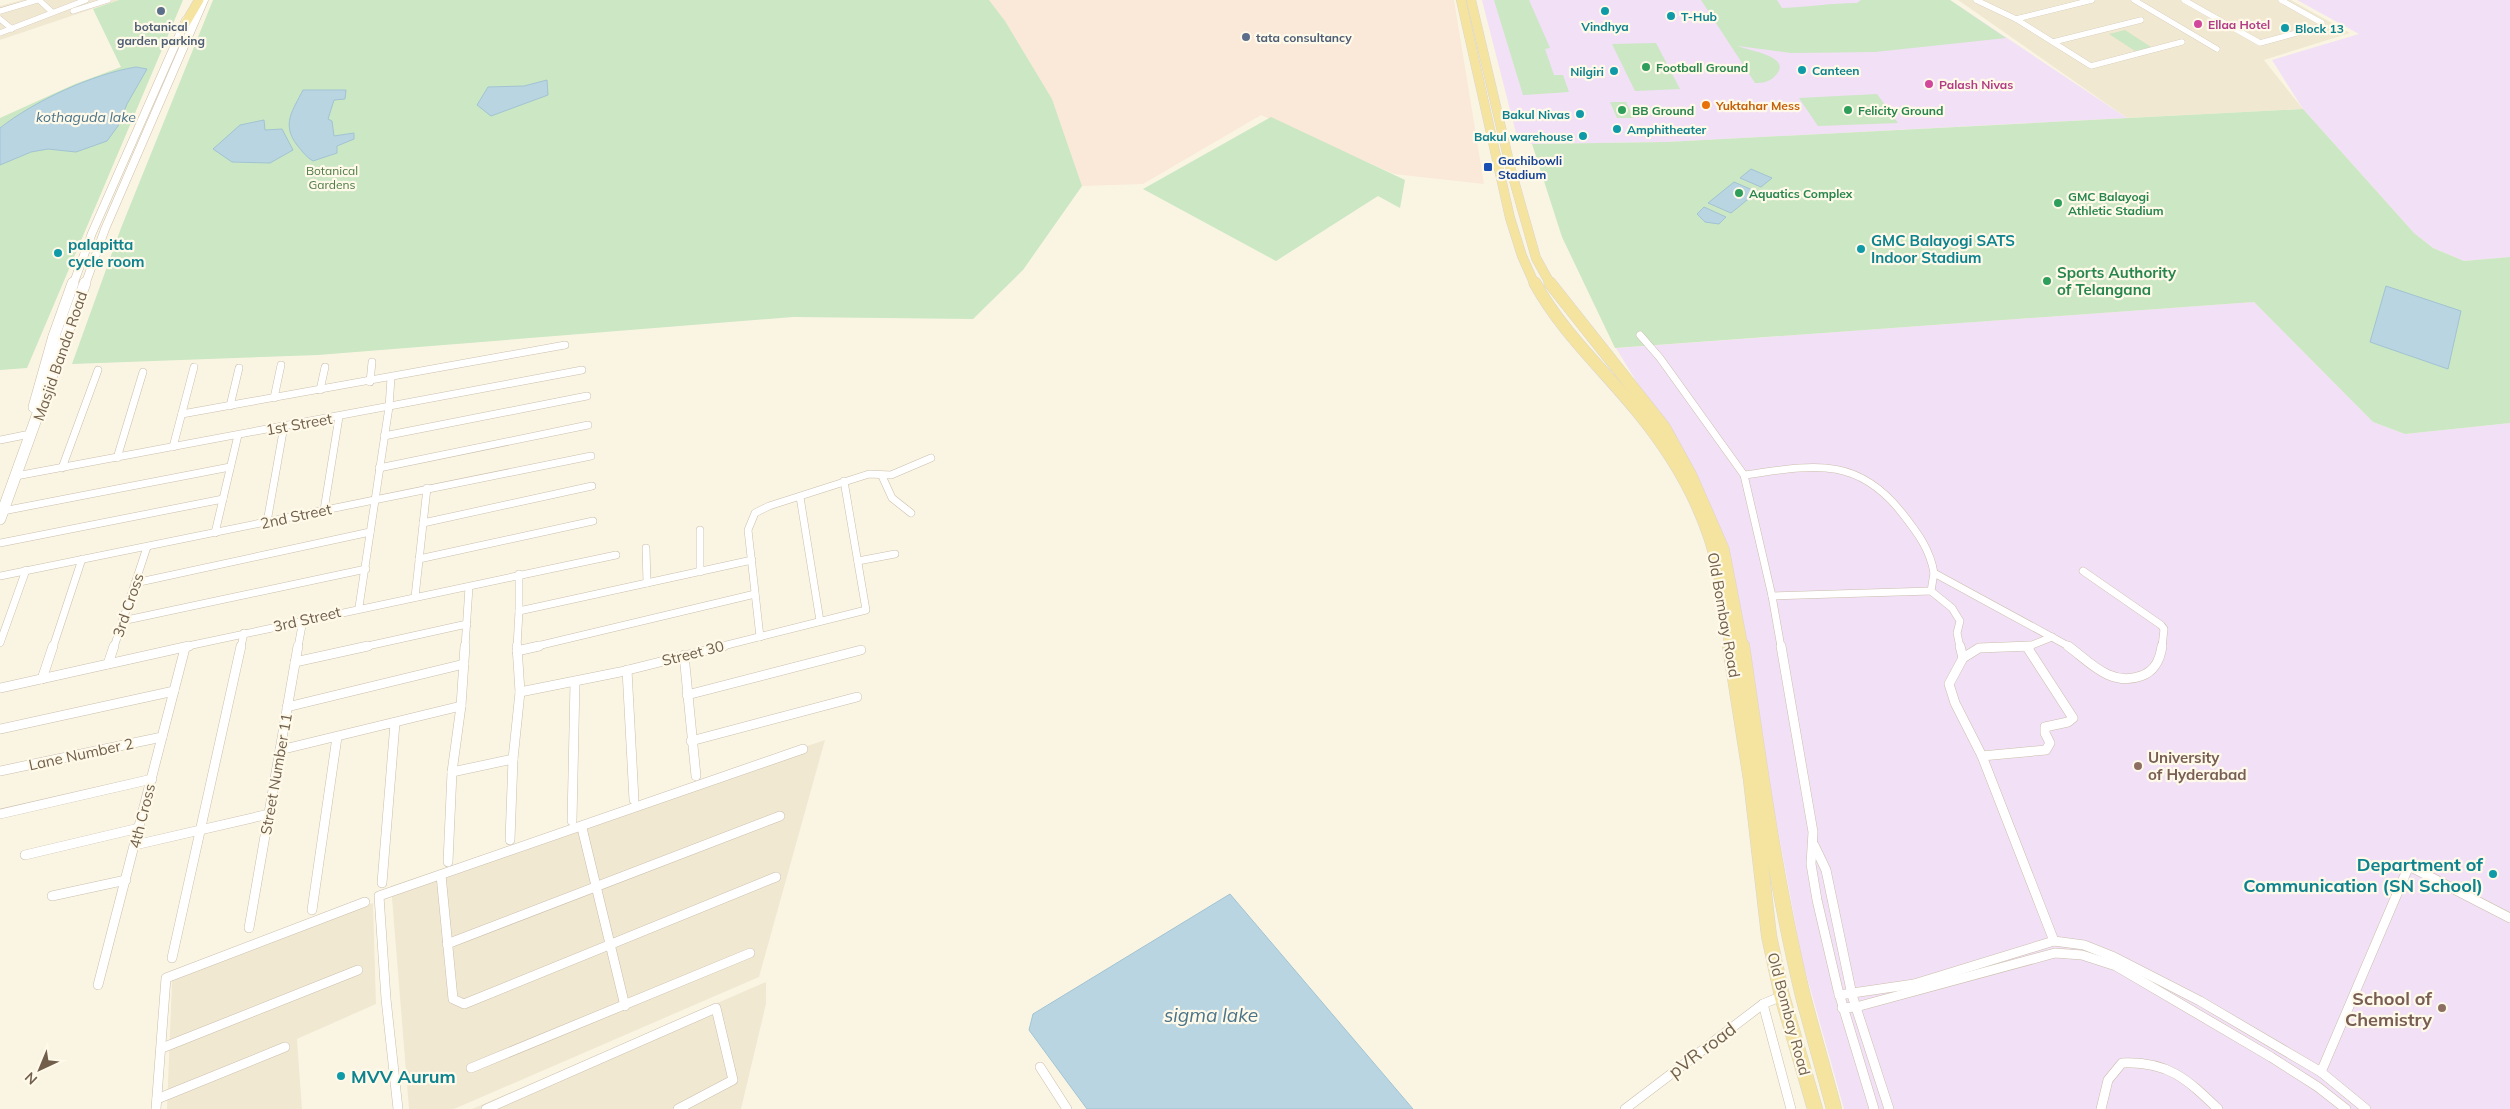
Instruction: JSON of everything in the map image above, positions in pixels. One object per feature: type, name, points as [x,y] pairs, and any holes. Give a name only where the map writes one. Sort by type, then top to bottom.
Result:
[{"type":"main road","name":"Masjid Banda Road","points":[[1,510],[51,349],[92,233],[194,0]]},
{"type":"main road","points":[[182,29],[199,0]]},
{"type":"main road","name":"Masjid Banda Road","points":[[1,510],[16,476],[105,229],[204,0]]},
{"type":"main road","name":"Old Bombay Road","points":[[1461,0],[1501,156],[1536,258],[1553,288],[1664,427],[1691,476],[1723,549],[1739,624],[1768,821],[1787,920],[1805,1004],[1834,1109]]},
{"type":"main road","name":"Old Bombay Road","points":[[1471,0],[1515,235],[1523,259],[1539,291],[1565,327],[1667,450],[1685,485],[1712,549],[1719,571],[1751,780],[1769,936],[1782,996],[1815,1109]]},
{"type":"main road","points":[[51,349],[62,347]]},
{"type":"street","points":[[0,11],[38,0],[52,12]]},
{"type":"street","points":[[0,33],[86,0]]},
{"type":"street","points":[[73,11],[108,0]]},
{"type":"street","points":[[1976,0],[2016,19],[2085,63],[2096,66],[2182,42]]},
{"type":"street","points":[[2016,19],[2092,0]]},
{"type":"street","points":[[2134,0],[2217,50]]},
{"type":"street","points":[[2184,0],[2260,43],[2322,26],[2322,23],[2281,0]]},
{"type":"street","points":[[0,19],[12,29]]},
{"type":"street","points":[[2053,42],[2141,20]]},
{"type":"street","points":[[1640,335],[1660,358],[1744,475],[1772,596],[1792,704],[1814,845],[1811,867],[1826,948],[1842,1008],[1874,1109]]},
{"type":"street","points":[[182,414],[370,382],[565,345]]},
{"type":"street","points":[[370,382],[372,362]]},
{"type":"street","points":[[274,398],[281,365]]},
{"type":"street","points":[[173,447],[194,367]]},
{"type":"street","points":[[320,390],[325,367]]},
{"type":"street","points":[[230,406],[239,368]]},
{"type":"street","points":[[62,468],[98,370]]},
{"type":"street","name":"1st Street","points":[[16,476],[582,370]]},
{"type":"street","points":[[117,458],[143,372]]},
{"type":"street","points":[[359,607],[389,407],[391,378]]},
{"type":"street","points":[[384,436],[587,396]]},
{"type":"street","points":[[324,510],[339,417]]},
{"type":"street","points":[[379,468],[588,425]]},
{"type":"street","points":[[267,522],[284,426]]},
{"type":"street","points":[[0,440],[25,435]]},
{"type":"street","points":[[214,533],[238,435]]},
{"type":"street","name":"2nd Street","points":[[0,576],[591,456]]},
{"type":"street","points":[[760,637],[748,530],[750,521],[755,513],[869,474],[882,476],[902,472],[931,458]]},
{"type":"street","points":[[1,510],[230,466]]},
{"type":"street","points":[[1744,475],[1813,466],[1840,468],[1862,475],[1884,491],[1920,534],[1932,558],[1934,574],[1931,591]]},
{"type":"street","points":[[882,476],[884,486],[890,498],[911,513]]},
{"type":"street","points":[[844,481],[858,561],[895,554]]},
{"type":"street","points":[[424,523],[592,486]]},
{"type":"street","points":[[415,597],[427,488]]},
{"type":"street","points":[[800,497],[820,621]]},
{"type":"street","points":[[0,543],[223,499]]},
{"type":"street","points":[[420,559],[593,521]]},
{"type":"street","points":[[700,530],[700,572]]},
{"type":"street","points":[[135,583],[370,532]]},
{"type":"street","name":"3rd Cross","points":[[108,664],[147,547]]},
{"type":"street","points":[[646,548],[647,584]]},
{"type":"street","name":"3rd Street","points":[[0,688],[185,648],[359,607],[470,587],[519,574],[616,555]]},
{"type":"street","points":[[42,679],[82,559]]},
{"type":"street","points":[[519,610],[752,560]]},
{"type":"street","name":"Street 30","points":[[520,692],[626,670],[866,610],[858,561]]},
{"type":"street","points":[[122,621],[366,569]]},
{"type":"street","points":[[0,643],[26,570]]},
{"type":"street","points":[[1934,574],[2052,637],[2113,677],[2125,680],[2143,675],[2154,669],[2161,659],[2164,629],[2161,625],[2083,571]]},
{"type":"street","points":[[510,840],[513,759],[520,692],[517,651],[519,574]]},
{"type":"street","points":[[448,862],[452,772],[461,706],[470,587]]},
{"type":"street","points":[[1772,596],[1931,591],[1952,608],[1960,621],[1957,633],[1963,658]]},
{"type":"street","points":[[517,651],[755,594]]},
{"type":"street","name":"Street Number 11","points":[[249,928],[303,620]]},
{"type":"street","points":[[295,662],[467,624]]},
{"type":"street","points":[[172,958],[244,633]]},
{"type":"street","points":[[2052,637],[2027,647],[2001,646],[1979,648],[1963,658],[1949,684],[1950,692],[1982,756],[2054,941]]},
{"type":"street","points":[[1982,756],[2046,750],[2050,744],[2045,733],[2045,727],[2068,722],[2073,718],[2027,647]]},
{"type":"street","name":"4th Cross","points":[[98,985],[185,648]]},
{"type":"street","points":[[687,695],[862,650]]},
{"type":"street","points":[[684,655],[691,741],[696,776]]},
{"type":"street","points":[[287,707],[464,664]]},
{"type":"street","points":[[626,670],[634,800]]},
{"type":"street","points":[[572,821],[575,682]]},
{"type":"street","points":[[0,729],[174,690]]},
{"type":"street","points":[[691,741],[857,697]]},
{"type":"street","points":[[280,750],[461,706]]},
{"type":"street","points":[[382,883],[395,723]]},
{"type":"street","name":"Lane Number 2","points":[[0,771],[162,737]]},
{"type":"street","points":[[312,910],[337,737]]},
{"type":"street","points":[[398,1109],[386,999],[379,896],[582,828],[803,749]]},
{"type":"street","points":[[452,772],[513,759]]},
{"type":"street","points":[[0,814],[152,779]]},
{"type":"street","points":[[135,846],[269,814]]},
{"type":"street","points":[[447,944],[780,816]]},
{"type":"street","points":[[26,854],[139,828]]},
{"type":"street","points":[[582,828],[625,1006]]},
{"type":"street","points":[[1814,845],[1826,870],[1852,995],[1889,1109]]},
{"type":"street","points":[[2321,1072],[2408,868],[2414,868],[2510,918]]},
{"type":"street","points":[[441,875],[453,999],[458,1003],[464,1004],[776,877]]},
{"type":"street","points":[[52,896],[126,880]]},
{"type":"street","points":[[285,1047],[156,1104],[162,1048],[166,978],[365,902]]},
{"type":"street","points":[[1839,995],[1852,995],[1914,984],[2054,941],[2084,945],[2121,960],[2200,1001],[2321,1072],[2366,1109]]},
{"type":"street","points":[[471,1068],[750,953]]},
{"type":"street","points":[[1842,1008],[1856,1007],[2055,953],[2082,954],[2104,960],[2152,986],[2302,1077],[2346,1109]]},
{"type":"street","points":[[162,1048],[358,970]]},
{"type":"street","name":"pVR road","points":[[1625,1109],[1763,1004],[1782,996]]},
{"type":"street","points":[[1763,1004],[1791,1109]]},
{"type":"street","points":[[486,1109],[504,1105],[716,1008],[732,1080],[678,1109]]},
{"type":"street","points":[[2101,1109],[2108,1080],[2122,1063],[2141,1061],[2157,1063],[2181,1074],[2218,1109]]},
{"type":"street","points":[[1040,1067],[1067,1109]]},
{"type":"shaded area","points":[[22,0],[119,0],[0,40],[0,6]]},
{"type":"shaded area","points":[[989,0],[1454,0],[1484,184],[1394,174],[1261,115],[1143,184],[1082,186],[1052,99],[1005,21]]},
{"type":"shaded area","points":[[1482,0],[1950,0],[2127,118],[1666,142],[1532,144],[1518,141]]},
{"type":"shaded area","points":[[1958,0],[2291,0],[2350,33],[2264,60],[2303,109],[2127,118]]},
{"type":"shaded area","points":[[2297,0],[2510,0],[2510,257],[2464,261],[2433,248],[2414,233],[2303,109],[2272,60],[2359,34]]},
{"type":"shaded area","name":"University of Hyderabad","points":[[2254,302],[2373,422],[2405,434],[2510,423],[2510,1109],[1844,1109],[1802,959],[1730,573],[1664,427],[1616,348]]},
{"type":"shaded area","points":[[825,740],[759,977],[454,1109],[409,1109],[391,886]]},
{"type":"shaded area","points":[[373,903],[376,1004],[297,1039],[302,1109],[167,1109],[172,981]]},
{"type":"shaded area","points":[[766,982],[766,1004],[741,1109],[472,1109]]},
{"type":"green space","points":[[119,0],[183,0],[27,368],[0,370],[0,118],[75,84],[121,67],[93,9]]},
{"type":"green space","name":"Botanical Gardens","points":[[213,0],[989,0],[1005,21],[1052,99],[1082,186],[1023,270],[973,319],[793,317],[318,355],[72,364],[121,228]]},
{"type":"green space","points":[[1494,0],[1529,0],[1550,48],[1545,49],[1554,75],[1563,75],[1569,92],[1523,95]]},
{"type":"green space","points":[[1701,0],[1777,0],[1782,8],[1857,3],[1861,0],[1950,0],[2006,38],[1875,52],[1791,53],[1738,46],[1767,55],[1779,64],[1779,70],[1772,79],[1755,83]]},
{"type":"green space","points":[[2125,30],[2151,47],[2135,51],[2109,34]]},
{"type":"green space","name":"Football Ground","points":[[1656,43],[1680,89],[1635,91],[1612,44]]},
{"type":"green space","name":"Felicity Ground","points":[[1877,94],[1898,123],[1818,126],[1799,98]]},
{"type":"green space","name":"BB Ground","points":[[1610,102],[1626,102],[1634,118],[1617,118]]},
{"type":"green space","name":"Sports Authority of Telangana","points":[[2303,109],[2414,233],[2433,248],[2464,261],[2510,257],[2510,423],[2405,434],[2373,422],[2254,302],[1615,348],[1562,237],[1532,144],[1666,142]]},
{"type":"green space","points":[[1271,117],[1405,180],[1400,208],[1378,196],[1276,261],[1143,189]]},
{"type":"water","name":"kothaguda lake","points":[[136,67],[147,69],[127,104],[118,126],[107,141],[76,152],[48,149],[31,152],[0,165],[0,128],[30,108],[65,90],[101,76]]},
{"type":"water","points":[[547,80],[548,95],[491,116],[477,105],[488,87],[524,86]]},
{"type":"water","points":[[303,90],[346,90],[345,99],[334,100],[328,119],[332,121],[334,136],[354,133],[354,139],[337,146],[337,153],[313,161],[297,145],[292,137],[289,124],[292,111]]},
{"type":"water","points":[[264,120],[265,130],[282,129],[293,150],[270,163],[232,162],[213,149],[240,125]]},
{"type":"water","points":[[1751,169],[1772,178],[1761,187],[1740,178]]},
{"type":"water","points":[[1734,182],[1757,192],[1731,213],[1708,203]]},
{"type":"water","points":[[1704,207],[1726,217],[1719,224],[1705,222],[1697,214]]},
{"type":"water","points":[[2386,286],[2461,311],[2448,369],[2370,342]]},
{"type":"water","name":"sigma lake","points":[[1230,894],[1413,1109],[1087,1109],[1029,1030],[1033,1014]]},
{"type":"place","name":"botanical garden parking","points":[[161,11]]},
{"type":"place","name":"Vindhya","points":[[1605,11]]},
{"type":"place","name":"T-Hub","points":[[1671,16]]},
{"type":"place","name":"Ellaa Hotel","points":[[2198,24]]},
{"type":"place","name":"Block 13","points":[[2285,28]]},
{"type":"place","name":"tata consultancy","points":[[1246,37]]},
{"type":"place","name":"Football Ground","points":[[1646,67]]},
{"type":"place","name":"Canteen","points":[[1802,70]]},
{"type":"place","name":"Nilgiri","points":[[1614,71]]},
{"type":"place","name":"Palash Nivas","points":[[1929,84]]},
{"type":"place","name":"Yuktahar Mess","points":[[1706,105]]},
{"type":"place","name":"BB Ground","points":[[1622,110]]},
{"type":"place","name":"Felicity Ground","points":[[1848,110]]},
{"type":"place","name":"Bakul Nivas","points":[[1580,114]]},
{"type":"place","name":"Amphitheater","points":[[1617,129]]},
{"type":"place","name":"Bakul warehouse","points":[[1583,136]]},
{"type":"place","name":"Gachibowli Stadium","points":[[1488,167]]},
{"type":"place","name":"Aquatics Complex","points":[[1739,193]]},
{"type":"place","name":"GMC Balayogi Athletic Stadium","points":[[2058,203]]},
{"type":"place","name":"GMC Balayogi SATS Indoor Stadium","points":[[1861,249]]},
{"type":"place","name":"palapitta cycle room","points":[[58,253]]},
{"type":"place","name":"Sports Authority of Telangana","points":[[2047,281]]},
{"type":"place","name":"University of Hyderabad","points":[[2138,766]]},
{"type":"place","name":"Department of Communication (SN School)","points":[[2493,874]]},
{"type":"place","name":"School of Chemistry","points":[[2442,1008]]},
{"type":"place","name":"MVV Aurum","points":[[341,1076]]}]
